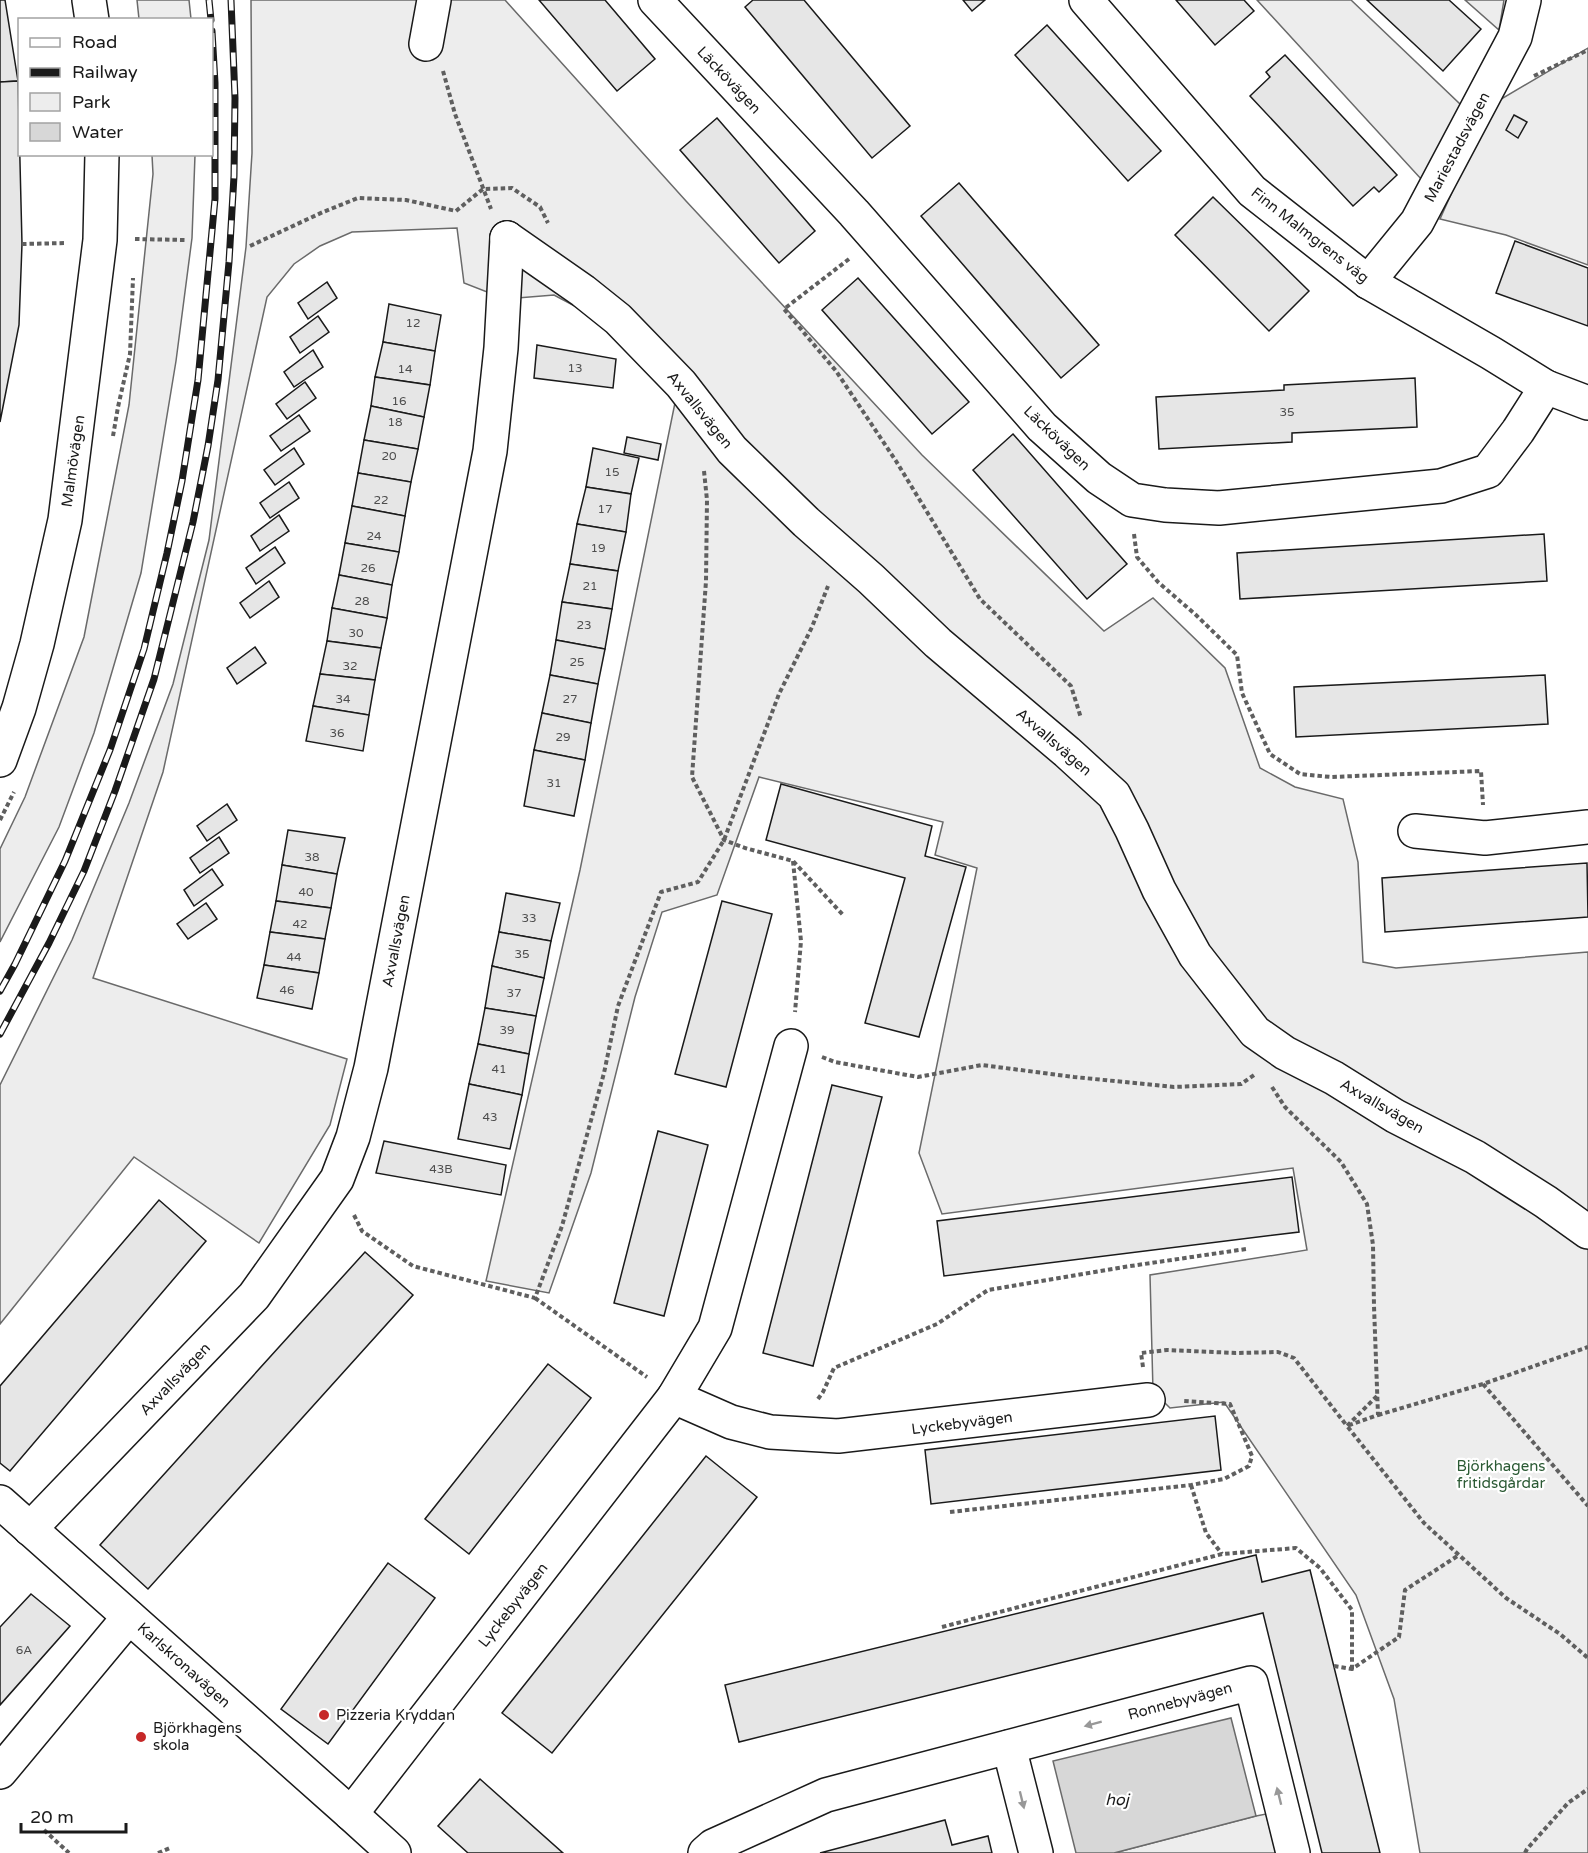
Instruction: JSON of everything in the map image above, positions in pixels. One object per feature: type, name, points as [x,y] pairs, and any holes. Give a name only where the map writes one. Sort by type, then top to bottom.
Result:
[{"type":"street","points":[[89,0],[92,18]]},
{"type":"street","points":[[426,44],[434,0]]},
{"type":"street","name":"Läckövägen","points":[[655,0],[877,238],[1042,427],[1099,478],[1132,500],[1165,505],[1219,508],[1441,486],[1488,471],[1518,431],[1546,387]]},
{"type":"street","name":"Finn Malmgrens väg","points":[[1086,0],[1252,191],[1368,282],[1491,352],[1546,387],[1588,403]]},
{"type":"street","name":"Mariestadsvägen","points":[[1368,282],[1417,222],[1515,38],[1524,0]]},
{"type":"street","name":"Malmövägen","points":[[0,760],[9,704],[38,644],[65,520],[100,240],[102,156]]},
{"type":"street","name":"Axvallsvägen","points":[[507,238],[583,291],[618,319],[681,384],[732,450],[806,522],[871,579],[938,643],[1067,752],[1114,795],[1159,890],[1195,955],[1255,1032],[1273,1062],[1334,1078],[1395,1116],[1475,1157],[1588,1232]]},
{"type":"street","name":"Axvallsvägen","points":[[30,1529],[254,1296],[337,1179],[353,1137],[371,1068],[490,451],[501,348],[507,238]]},
{"type":"street","points":[[1416,831],[1485,838],[1588,827]]},
{"type":"street","name":"Lyckebyvägen","points":[[351,1814],[674,1397],[715,1328],[791,1046]]},
{"type":"street","name":"Lyckebyvägen","points":[[674,1397],[731,1422],[770,1432],[838,1436],[1143,1401]]},
{"type":"street","name":"Karlskronavägen","points":[[0,1502],[394,1853]]},
{"type":"street","points":[[0,1772],[129,1617]]},
{"type":"street","name":"Ronnebyvägen","points":[[705,1853],[712,1846],[826,1795],[1251,1683],[1293,1853]]},
{"type":"street","points":[[1009,1747],[1036,1853]]},
{"type":"path","points":[[443,71],[455,114],[492,213],[507,238]]},
{"type":"path","points":[[250,246],[358,198],[406,200],[456,211],[483,189]]},
{"type":"path","points":[[877,238],[784,309],[842,380],[896,461],[980,599],[1071,686],[1081,719]]},
{"type":"path","points":[[134,239],[184,240]]},
{"type":"path","points":[[22,244],[72,243]]},
{"type":"path","points":[[704,466],[707,500],[705,581],[692,777],[724,840],[793,861],[844,916]]},
{"type":"path","points":[[1132,500],[1137,557],[1158,582],[1237,655],[1242,693],[1270,754],[1300,774],[1331,777],[1480,771],[1485,838]]},
{"type":"path","points":[[535,1298],[562,1226],[604,1073],[618,1006],[661,892],[698,882],[724,840],[779,694],[812,627],[841,554]]},
{"type":"path","points":[[793,861],[801,941],[791,1046],[835,1062],[918,1077],[982,1065],[1174,1087],[1240,1084],[1273,1062],[1286,1107],[1341,1162],[1367,1204],[1373,1245],[1378,1415]]},
{"type":"path","points":[[337,1179],[362,1231],[413,1266],[535,1298],[674,1397]]},
{"type":"path","points":[[813,1405],[823,1392],[834,1368],[937,1324],[988,1290],[1246,1249]]},
{"type":"path","points":[[1347,1426],[1483,1384],[1588,1347]]},
{"type":"path","points":[[950,1512],[1191,1485],[1224,1479],[1250,1466],[1252,1456],[1230,1404],[1185,1400],[1143,1401],[1141,1353],[1167,1350],[1278,1352],[1294,1358],[1424,1523],[1506,1598],[1560,1634],[1588,1658]]},
{"type":"path","points":[[1483,1384],[1588,1506]]},
{"type":"path","points":[[1347,1426],[1377,1396]]},
{"type":"path","points":[[1191,1485],[1206,1533],[1222,1554]]},
{"type":"path","points":[[942,1627],[1222,1554],[1296,1548],[1320,1568],[1352,1610],[1352,1669]]},
{"type":"path","points":[[1334,1666],[1352,1669],[1399,1637],[1405,1590],[1460,1555]]},
{"type":"path","points":[[1525,1853],[1568,1803],[1588,1789]]},
{"type":"path","points":[[44,1830],[69,1853]]},
{"type":"path","points":[[158,1853],[170,1848]]},
{"type":"green space","points":[[137,0],[189,0],[191,18],[139,18]]},
{"type":"green space","name":"Björkhagens fritidsgårdar","points":[[251,0],[505,0],[686,201],[922,455],[1104,631],[1153,598],[1225,668],[1260,768],[1295,787],[1343,799],[1358,862],[1363,962],[1396,968],[1588,952],[1588,1853],[1420,1853],[1394,1699],[1356,1595],[1224,1402],[1170,1408],[1153,1391],[1150,1275],[1307,1250],[1293,1168],[942,1214],[919,1153],[977,868],[935,855],[943,822],[759,777],[717,895],[662,912],[635,997],[591,1173],[549,1293],[486,1281],[580,870],[677,393],[603,321],[554,295],[505,299],[464,283],[457,228],[352,232],[320,246],[294,264],[267,297],[163,772],[93,978],[347,1059],[330,1125],[259,1243],[134,1157],[0,1324],[0,1085],[72,940],[129,803],[173,684],[209,540],[246,247],[252,153]]},
{"type":"green space","points":[[1257,0],[1351,0],[1461,105],[1422,180]]},
{"type":"green space","points":[[1465,0],[1504,0],[1499,30]]},
{"type":"green space","points":[[1588,48],[1588,265],[1506,235],[1440,219],[1491,105]]},
{"type":"green space","points":[[152,156],[195,156],[192,238],[176,361],[141,573],[94,733],[59,827],[0,942],[0,849],[25,797],[84,637],[129,405],[153,174]]},
{"type":"green space","points":[[1266,1814],[1276,1853],[1114,1853],[1256,1816]]},
{"type":"water","name":"hoj","points":[[1231,1718],[1256,1816],[1114,1853],[1076,1853],[1053,1761]]},
{"type":"building","points":[[0,0],[5,0],[18,81],[0,82]]},
{"type":"building","points":[[539,0],[605,0],[655,59],[617,91]]},
{"type":"building","points":[[753,0],[804,0],[910,126],[872,158],[745,7]]},
{"type":"building","points":[[963,0],[985,0],[972,11]]},
{"type":"building","points":[[1176,0],[1244,0],[1254,11],[1215,45]]},
{"type":"building","points":[[1367,0],[1449,0],[1481,29],[1443,71]]},
{"type":"building","points":[[1047,25],[1161,151],[1128,181],[1015,55]]},
{"type":"building","points":[[1285,55],[1397,175],[1379,192],[1374,187],[1353,206],[1250,96],[1270,77],[1266,72]]},
{"type":"building","points":[[18,81],[18,156],[20,156],[22,244],[19,325],[0,422],[0,82]]},
{"type":"building","points":[[1514,115],[1527,122],[1518,138],[1506,130]]},
{"type":"building","points":[[717,118],[815,231],[779,263],[680,150]]},
{"type":"building","points":[[959,183],[1099,345],[1061,378],[921,216]]},
{"type":"building","points":[[1213,197],[1309,291],[1269,331],[1175,235]]},
{"type":"building","points":[[1515,241],[1588,268],[1588,326],[1496,293]]},
{"type":"building","points":[[858,278],[969,402],[932,434],[822,310]]},
{"type":"building","points":[[327,282],[337,298],[308,319],[298,303]]},
{"type":"building","points":[[389,304],[441,315],[435,351],[383,342]]},
{"type":"building","points":[[318,316],[329,332],[300,353],[290,337]]},
{"type":"building","points":[[383,342],[435,351],[430,385],[375,377]]},
{"type":"building","points":[[537,345],[616,359],[613,388],[534,378]]},
{"type":"building","points":[[313,350],[323,367],[294,387],[284,372]]},
{"type":"building","points":[[375,377],[430,385],[424,417],[371,406]]},
{"type":"building","points":[[1415,378],[1417,427],[1292,433],[1292,442],[1159,449],[1156,397],[1284,390],[1284,385]]},
{"type":"building","points":[[305,382],[316,398],[287,419],[276,404]]},
{"type":"building","points":[[371,406],[424,417],[418,449],[364,440]]},
{"type":"building","points":[[299,415],[310,431],[281,451],[270,436]]},
{"type":"building","points":[[1013,434],[1127,564],[1087,599],[973,470]]},
{"type":"building","points":[[627,437],[661,444],[658,460],[624,453]]},
{"type":"building","points":[[364,440],[418,449],[411,482],[358,473]]},
{"type":"building","points":[[294,448],[304,464],[275,485],[264,470]]},
{"type":"building","points":[[593,448],[639,458],[631,494],[586,487]]},
{"type":"building","points":[[358,473],[411,482],[405,516],[352,506]]},
{"type":"building","points":[[289,482],[299,498],[270,518],[260,503]]},
{"type":"building","points":[[586,487],[631,494],[626,532],[577,524]]},
{"type":"building","points":[[352,506],[405,516],[399,552],[345,543]]},
{"type":"building","points":[[279,515],[289,531],[260,551],[251,536]]},
{"type":"building","points":[[577,524],[626,532],[618,571],[570,564]]},
{"type":"building","points":[[1544,534],[1547,581],[1240,599],[1237,553]]},
{"type":"building","points":[[345,543],[399,552],[392,585],[339,575]]},
{"type":"building","points":[[275,547],[285,563],[256,584],[246,568]]},
{"type":"building","points":[[570,564],[618,571],[612,609],[562,602]]},
{"type":"building","points":[[339,575],[392,585],[387,618],[332,608]]},
{"type":"building","points":[[269,581],[279,597],[250,618],[240,603]]},
{"type":"building","points":[[562,602],[612,609],[605,649],[556,640]]},
{"type":"building","points":[[332,608],[387,618],[381,648],[327,641]]},
{"type":"building","points":[[556,640],[605,649],[598,684],[550,675]]},
{"type":"building","points":[[327,641],[381,648],[375,680],[320,674]]},
{"type":"building","points":[[255,647],[266,663],[237,684],[227,668]]},
{"type":"building","points":[[320,674],[375,680],[369,715],[313,706]]},
{"type":"building","points":[[550,675],[598,684],[591,723],[542,713]]},
{"type":"building","points":[[1545,675],[1548,724],[1296,737],[1294,687]]},
{"type":"building","points":[[313,706],[369,715],[363,751],[306,741]]},
{"type":"building","points":[[542,713],[591,723],[585,760],[534,750]]},
{"type":"building","points":[[534,750],[585,760],[574,816],[524,806]]},
{"type":"building","points":[[781,784],[932,826],[925,856],[966,867],[919,1037],[865,1023],[905,878],[766,840]]},
{"type":"building","points":[[227,804],[237,820],[207,841],[197,826]]},
{"type":"building","points":[[288,830],[345,838],[337,874],[282,865]]},
{"type":"building","points":[[219,837],[229,853],[200,873],[190,858]]},
{"type":"building","points":[[1587,863],[1588,917],[1385,932],[1382,878]]},
{"type":"building","points":[[282,865],[337,874],[331,908],[276,901]]},
{"type":"building","points":[[212,869],[223,885],[194,906],[184,890]]},
{"type":"building","points":[[506,893],[560,903],[551,941],[499,932]]},
{"type":"building","points":[[276,901],[331,908],[325,939],[270,932]]},
{"type":"building","points":[[722,901],[772,914],[726,1087],[675,1074]]},
{"type":"building","points":[[206,903],[217,919],[188,939],[177,924]]},
{"type":"building","points":[[270,932],[325,939],[319,973],[264,965]]},
{"type":"building","points":[[499,932],[551,941],[544,978],[492,966]]},
{"type":"building","points":[[264,965],[319,973],[312,1009],[257,998]]},
{"type":"building","points":[[492,966],[544,978],[536,1016],[485,1008]]},
{"type":"building","points":[[485,1008],[536,1016],[529,1054],[478,1044]]},
{"type":"building","points":[[478,1044],[529,1054],[522,1095],[469,1084]]},
{"type":"building","points":[[469,1084],[522,1095],[510,1149],[458,1139]]},
{"type":"building","points":[[832,1085],[882,1097],[813,1366],[763,1353]]},
{"type":"building","points":[[658,1131],[708,1145],[664,1316],[614,1303]]},
{"type":"building","points":[[384,1141],[506,1165],[501,1195],[376,1173]]},
{"type":"building","points":[[1292,1177],[1299,1232],[944,1276],[937,1221]]},
{"type":"building","points":[[159,1200],[206,1241],[10,1471],[0,1463],[0,1386]]},
{"type":"building","points":[[365,1252],[413,1295],[148,1589],[100,1545]]},
{"type":"building","points":[[548,1364],[591,1398],[469,1554],[425,1519]]},
{"type":"building","points":[[1215,1416],[1221,1470],[931,1504],[925,1450]]},
{"type":"building","points":[[706,1456],[757,1497],[552,1753],[502,1713]]},
{"type":"building","points":[[1256,1555],[1262,1582],[1310,1570],[1380,1853],[1322,1853],[1263,1613],[739,1742],[725,1685]]},
{"type":"building","points":[[388,1563],[435,1598],[328,1744],[281,1709]]},
{"type":"building","points":[[31,1594],[70,1626],[0,1705],[0,1627]]},
{"type":"building","points":[[480,1779],[563,1853],[468,1853],[438,1826]]},
{"type":"building","points":[[945,1820],[952,1845],[988,1836],[992,1853],[820,1853]]},
{"type":"railway","points":[[209,0],[211,18]]},
{"type":"railway","points":[[0,1034],[49,943],[84,871],[115,791],[154,679],[193,522],[218,380],[229,262],[234,176],[235,98],[231,0]]},
{"type":"railway","points":[[0,991],[65,861],[110,750],[144,649],[167,553],[182,481],[198,380],[215,199],[213,48]]},
{"type":"place","name":"Pizzeria Kryddan","points":[[324,1715]]},
{"type":"place","name":"Björkhagens skola","points":[[141,1737]]}]
